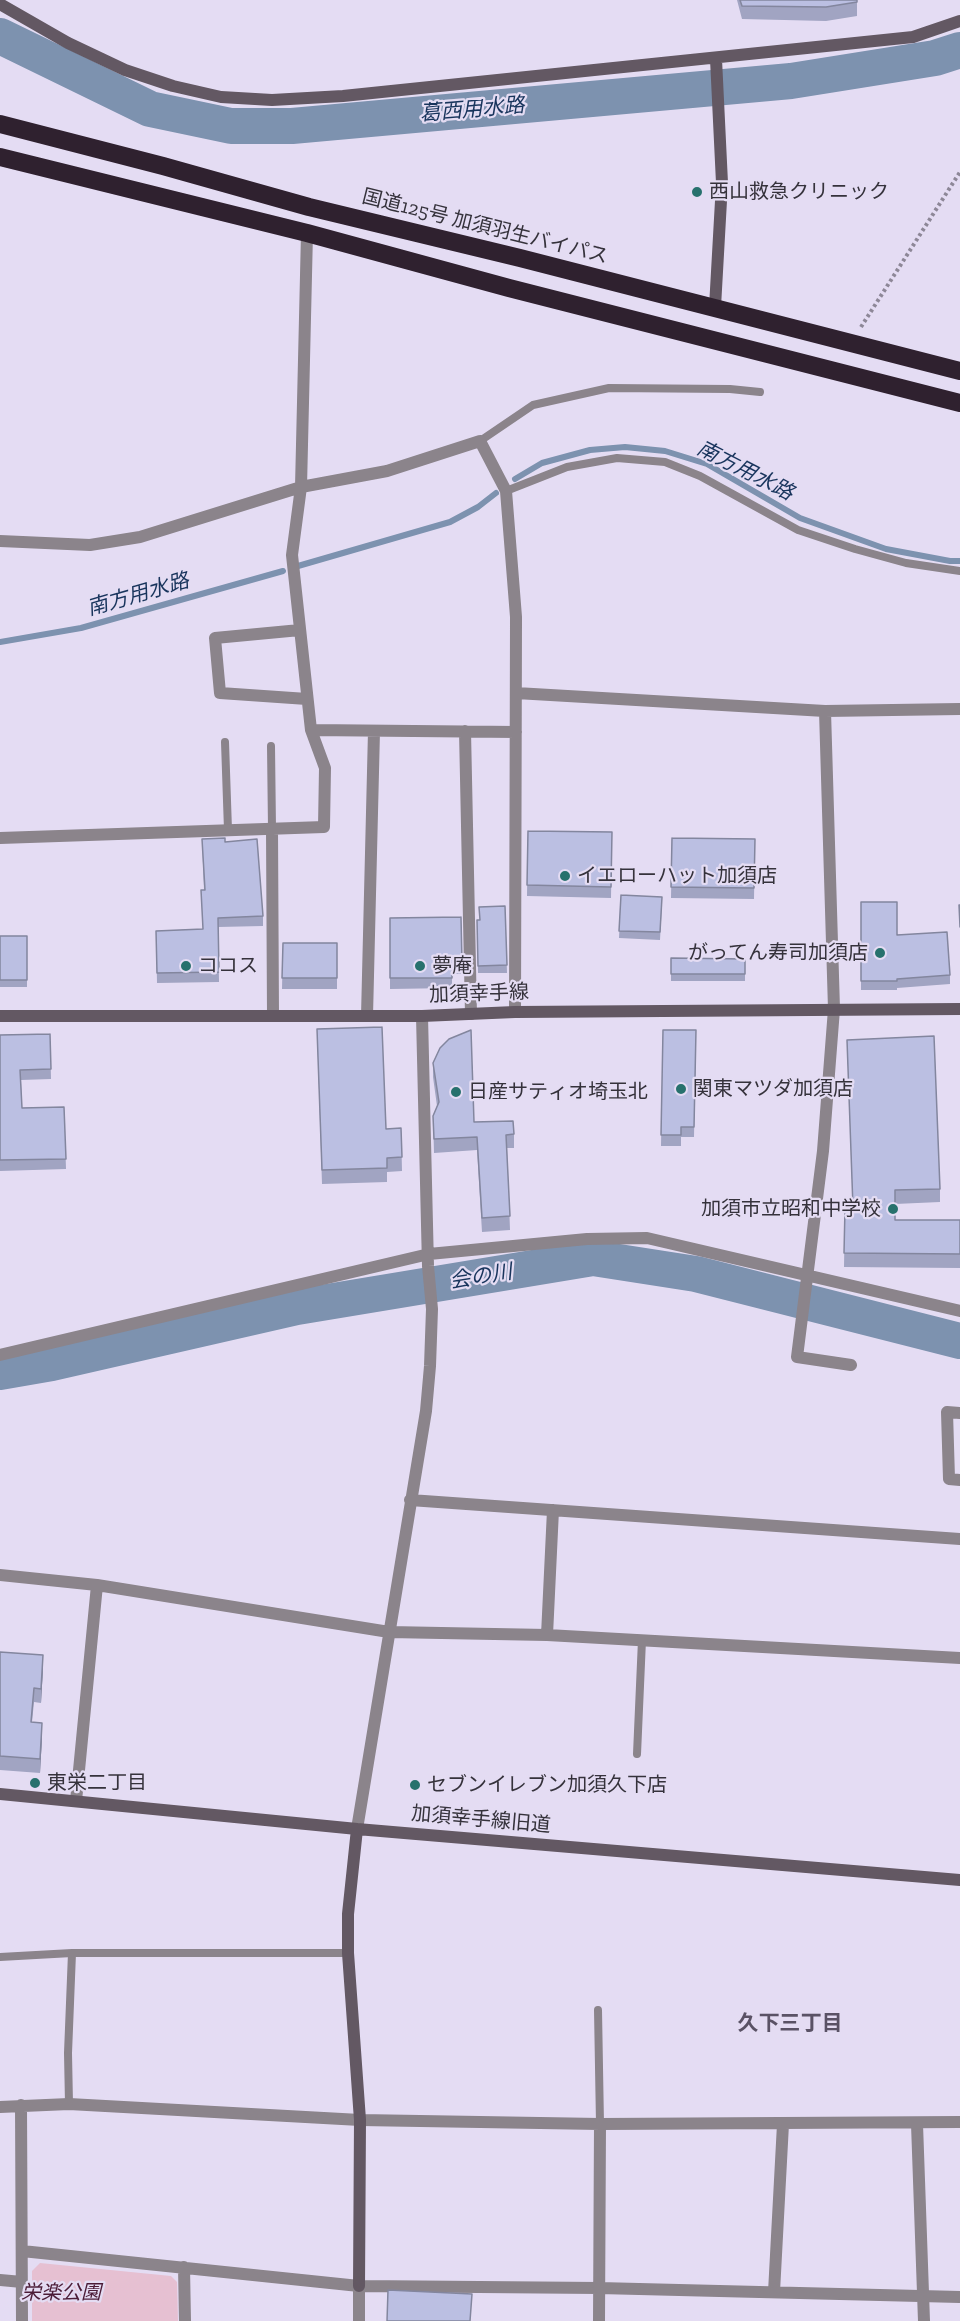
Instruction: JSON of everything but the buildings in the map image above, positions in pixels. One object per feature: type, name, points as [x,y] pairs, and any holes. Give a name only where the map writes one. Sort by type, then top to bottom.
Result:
[{"type":"highway","name":"国道125号 加須羽生バイパス","points":[[0,124],[309,207],[714,307],[960,371]]},
{"type":"highway","points":[[0,157],[307,233],[509,288],[960,403]]},
{"type":"street","points":[[0,4],[68,43],[125,70],[173,86],[221,97],[272,100],[716,65],[913,38],[960,21]]},
{"type":"street","points":[[714,307],[722,183],[716,65]]},
{"type":"street","points":[[0,838],[324,827],[325,768],[311,730],[292,555],[301,487],[307,233]]},
{"type":"street","points":[[0,541],[90,544],[140,537],[301,487],[387,471],[480,441],[506,491],[516,617],[515,1012]]},
{"type":"street","points":[[300,630],[215,638],[220,693],[307,699]]},
{"type":"street","points":[[516,693],[825,711],[960,709]]},
{"type":"street","points":[[825,711],[834,1009],[823,1151],[797,1357],[851,1365]]},
{"type":"street","points":[[311,730],[516,732]]},
{"type":"street","points":[[367,1016],[374,731]]},
{"type":"street","points":[[465,731],[471,1014]]},
{"type":"street","points":[[273,829],[273,1016]]},
{"type":"street","name":"加須幸手線","points":[[0,1016],[422,1016],[515,1012],[960,1009]]},
{"type":"street","points":[[359,2321],[360,2120],[348,1953],[348,1914],[357,1829],[426,1411],[430,1366],[432,1309],[422,1016]]},
{"type":"street","points":[[0,1355],[429,1260],[587,1239],[647,1238],[960,1311]]},
{"type":"street","points":[[960,1413],[947,1412],[949,1479],[960,1480]]},
{"type":"street","points":[[410,1500],[960,1539]]},
{"type":"street","points":[[547,1635],[553,1510]]},
{"type":"street","points":[[0,1575],[97,1585],[389,1632],[547,1635],[960,1658]]},
{"type":"street","points":[[76,1801],[97,1585]]},
{"type":"street","name":"加須幸手線旧道","points":[[0,1794],[357,1829],[960,1880]]},
{"type":"street","points":[[0,2107],[69,2104],[360,2120],[600,2124],[960,2122]]},
{"type":"street","points":[[21,2105],[22,2321]]},
{"type":"street","points":[[599,2321],[600,2124]]},
{"type":"street","points":[[774,2292],[783,2124]]},
{"type":"street","points":[[917,2124],[924,2321]]},
{"type":"street","points":[[22,2252],[359,2286],[599,2288],[960,2297]]},
{"type":"street","points":[[184,2267],[185,2321]]},
{"type":"street","points":[[0,2280],[22,2282]]},
{"type":"lane","points":[[480,441],[533,405],[609,388],[760,392]]},
{"type":"lane","points":[[506,491],[567,466],[616,458],[665,462],[700,476],[798,530],[906,563],[960,571]]},
{"type":"lane","points":[[225,742],[228,830]]},
{"type":"lane","points":[[271,746],[273,829]]},
{"type":"lane","points":[[637,1754],[642,1641]]},
{"type":"lane","points":[[69,2104],[68,2053],[72,1953]]},
{"type":"lane","points":[[0,1957],[72,1953],[348,1953]]},
{"type":"lane","points":[[598,2010],[600,2124]]},
{"type":"path","points":[[851,343],[960,172]]},
{"type":"green space","name":"栄楽公園","points":[[40,2263],[171,2276],[177,2282],[178,2321],[32,2321],[32,2271]]},
{"type":"waterway","name":"葛西用水路","points":[[0,36],[150,109],[231,126],[292,126],[791,81],[935,58],[960,50]]},
{"type":"waterway","name":"南方用水路","points":[[515,479],[542,463],[590,450],[625,447],[665,451],[707,464],[800,518],[886,549],[960,561]]},
{"type":"waterway","name":"南方用水路","points":[[298,566],[450,522],[478,507],[496,493]]},
{"type":"waterway","name":"南方用水路","points":[[0,642],[81,628],[283,571]]},
{"type":"waterway","name":"会の川","points":[[0,1372],[52,1363],[297,1307],[593,1258],[696,1274],[960,1341]]},
{"type":"place","name":"西山救急クリニック","points":[[697,192]]},
{"type":"place","name":"イエローハット加須店","points":[[565,876]]},
{"type":"place","name":"がってん寿司加須店","points":[[880,953]]},
{"type":"place","name":"ココス","points":[[186,966]]},
{"type":"place","name":"夢庵","points":[[420,966]]},
{"type":"place","name":"関東マツダ加須店","points":[[681,1089]]},
{"type":"place","name":"日産サティオ埼玉北","points":[[456,1092]]},
{"type":"place","name":"加須市立昭和中学校","points":[[893,1209]]},
{"type":"place","name":"東栄二丁目","points":[[35,1783]]},
{"type":"place","name":"セブンイレブン加須久下店","points":[[415,1785]]},
{"type":"district","name":"久下三丁目","points":[[790,2024]]}]
